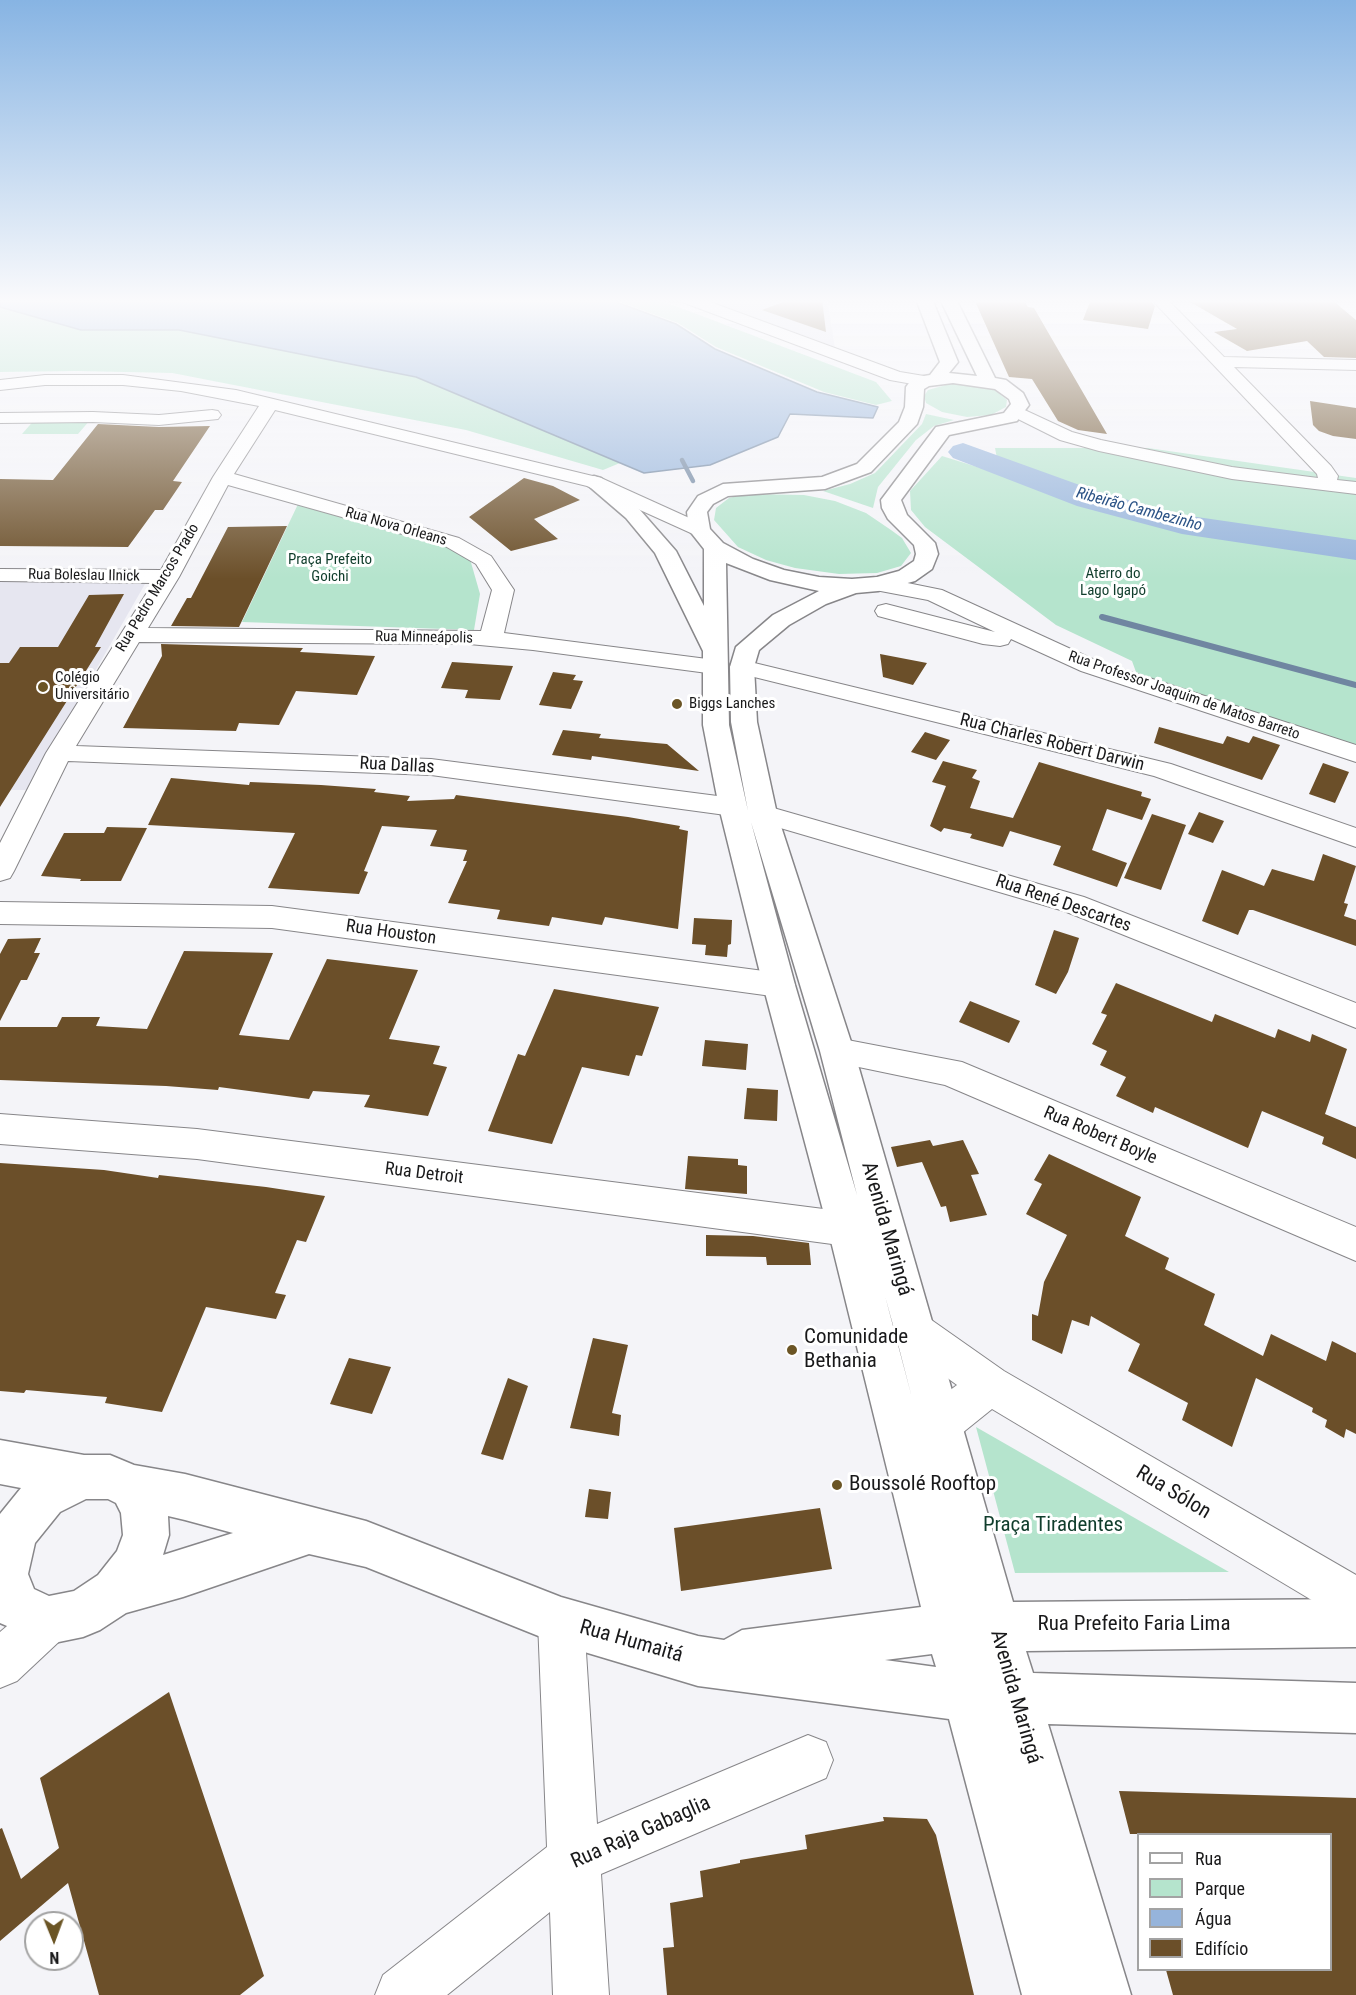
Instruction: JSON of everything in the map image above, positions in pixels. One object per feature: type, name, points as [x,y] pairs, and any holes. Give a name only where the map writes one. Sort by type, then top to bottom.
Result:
[{"type":"main road","name":"Avenida Maringá","points":[[921,392],[908,423],[864,468],[825,483],[723,490],[705,500],[697,512],[708,539],[724,662],[716,725],[837,1051],[888,1242],[941,1423],[973,1627]]},
{"type":"main road","points":[[1011,392],[1017,397],[1020,405],[1016,411]]},
{"type":"main road","name":"Avenida Maringá","points":[[724,662],[748,647],[781,620],[818,599],[907,576],[924,564],[927,554],[924,543],[899,519],[892,508],[891,500],[943,431],[997,421],[1010,417],[1016,411]]},
{"type":"main road","points":[[594,482],[633,514],[664,551],[724,662]]},
{"type":"main road","name":"Avenida Maringá","points":[[708,539],[745,564],[778,575],[819,584],[865,585]]},
{"type":"main road","name":"Avenida Maringá","points":[[748,811],[779,985],[848,1229],[973,1627],[991,1696],[1051,1995]]},
{"type":"main road","points":[[0,1462],[84,1477],[110,1476],[132,1487],[144,1508],[146,1535],[136,1564],[115,1592]]},
{"type":"main road","points":[[84,1477],[44,1496],[15,1532],[4,1590],[17,1606],[49,1620],[83,1613],[115,1592],[183,1573],[309,1531]]},
{"type":"main road","name":"Rua Humaitá","points":[[132,1487],[185,1497],[366,1544],[561,1621],[698,1661],[991,1696]]},
{"type":"main road","name":"Rua Prefeito Faria Lima","points":[[698,1661],[973,1627],[1356,1623]]},
{"type":"main road","name":"Avenida Maringá","points":[[991,1696],[1102,1995]]},
{"type":"main road","points":[[991,1696],[1356,1708]]},
{"type":"street","points":[[213,392],[270,403],[594,482],[708,539]]},
{"type":"street","points":[[1248,392],[1324,470],[1328,476],[1326,485]]},
{"type":"street","name":"Rua Pedro Marcos Prado","points":[[0,871],[59,753],[168,577],[223,477],[270,403]]},
{"type":"street","points":[[1016,411],[1066,436],[1099,445],[1232,473],[1356,488]]},
{"type":"street","points":[[0,418],[93,417],[159,420],[212,416]]},
{"type":"street","name":"Rua Nova Orleans","points":[[223,477],[452,542],[484,560],[503,590],[491,639]]},
{"type":"street","name":"Rua Boleslau Ilnick","points":[[0,575],[168,577]]},
{"type":"street","name":"Rua Professor Joaquim de Matos Barreto","points":[[865,585],[934,594],[1089,666],[1356,754]]},
{"type":"street","points":[[886,611],[983,637],[1004,639],[1024,637]]},
{"type":"street","name":"Rua Minneápolis","points":[[130,635],[491,639],[724,662]]},
{"type":"street","name":"Rua Charles Robert Darwin","points":[[724,662],[1162,770],[1356,838]]},
{"type":"street","name":"Rua Dallas","points":[[59,753],[431,766],[748,811]]},
{"type":"street","name":"Rua René Descartes","points":[[748,811],[1074,904],[1356,1016]]},
{"type":"street","name":"Rua Houston","points":[[0,913],[272,917],[779,985]]},
{"type":"street","name":"Rua Robert Boyle","points":[[837,1051],[950,1072],[1356,1244]]},
{"type":"street","name":"Rua Detroit","points":[[0,1129],[197,1144],[848,1229]]},
{"type":"street","name":"Rua Sólon","points":[[916,1332],[990,1385],[1356,1601]]},
{"type":"street","points":[[941,1423],[990,1385]]},
{"type":"street","points":[[0,1664],[49,1620]]},
{"type":"street","points":[[561,1621],[581,1995]]},
{"type":"street","name":"Rua Raja Gabaglia","points":[[403,1995],[573,1860],[808,1760]]},
{"type":"shaded area","name":"Colégio Universitário","points":[[0,582],[145,584],[27,790],[0,790]]},
{"type":"green space","points":[[271,392],[452,392],[620,463],[603,470],[466,430]]},
{"type":"green space","points":[[824,392],[885,392],[892,401],[876,405]]},
{"type":"green space","points":[[927,392],[998,392],[1007,400],[1006,407],[991,415],[967,417],[942,412],[926,403],[924,396]]},
{"type":"green space","points":[[926,414],[954,420],[934,426],[916,440],[878,487],[873,508],[823,491],[850,484],[875,473],[922,424]]},
{"type":"green space","points":[[36,418],[91,419],[78,434],[22,434]]},
{"type":"green space","name":"Aterro do Lago Igapó","points":[[995,448],[1148,448],[1356,478],[1356,745],[1170,686],[1136,672],[1132,661],[1056,625],[925,527],[911,510],[910,491],[942,456],[1000,474]]},
{"type":"green space","points":[[746,494],[804,495],[835,501],[866,513],[891,530],[902,538],[911,553],[901,566],[877,573],[839,574],[795,568],[766,560],[738,547],[714,520],[716,508],[729,498]]},
{"type":"green space","name":"Praça Prefeito Goichi","points":[[299,502],[445,543],[470,559],[480,594],[474,630],[242,622]]},
{"type":"green space","name":"Praça Tiradentes","points":[[976,1427],[1229,1572],[1015,1573]]},
{"type":"water","points":[[452,392],[817,392],[878,407],[873,418],[790,414],[778,437],[710,465],[644,473]]},
{"type":"building","points":[[1040,392],[1083,392],[1107,434],[1078,430],[1058,421]]},
{"type":"building","points":[[1310,401],[1356,408],[1356,439],[1333,436],[1319,431],[1313,425]]},
{"type":"building","points":[[98,424],[159,427],[210,426],[173,481],[182,482],[163,510],[155,510],[128,547],[0,546],[0,479],[53,480]]},
{"type":"building","points":[[524,478],[553,486],[580,500],[534,519],[558,539],[511,551],[469,517]]},
{"type":"building","points":[[287,526],[239,627],[171,626],[187,598],[191,598],[228,527]]},
{"type":"building","points":[[124,594],[95,647],[101,647],[0,807],[0,663],[9,663],[20,647],[58,647],[89,595]]},
{"type":"building","points":[[161,644],[303,648],[300,652],[375,656],[357,695],[296,691],[279,725],[239,723],[236,731],[123,728],[162,656]]},
{"type":"building","points":[[880,654],[927,663],[913,685],[883,677]]},
{"type":"building","points":[[452,662],[513,666],[500,700],[465,698],[468,690],[441,688]]},
{"type":"building","points":[[553,672],[576,675],[573,680],[583,681],[571,709],[539,705]]},
{"type":"building","points":[[1159,727],[1223,744],[1227,736],[1249,743],[1253,736],[1280,745],[1262,780],[1154,743]]},
{"type":"building","points":[[563,730],[601,734],[599,738],[667,744],[699,771],[592,756],[591,760],[552,755]]},
{"type":"building","points":[[925,732],[950,740],[936,760],[911,752]]},
{"type":"building","points":[[943,761],[977,770],[972,778],[980,781],[970,808],[1013,818],[1039,762],[1142,792],[1141,796],[1151,799],[1142,820],[1107,809],[1092,850],[1127,863],[1117,887],[1053,865],[1061,846],[1010,831],[1003,847],[970,838],[972,834],[944,828],[941,832],[930,826],[946,786],[932,782]]},
{"type":"building","points":[[1323,763],[1349,772],[1335,803],[1309,794]]},
{"type":"building","points":[[171,778],[249,785],[250,782],[376,789],[374,792],[410,796],[407,801],[454,799],[456,795],[680,826],[679,829],[688,831],[678,929],[605,917],[602,925],[552,917],[549,926],[497,919],[500,910],[448,903],[467,861],[463,861],[467,850],[430,846],[437,830],[382,826],[364,871],[368,872],[359,894],[268,888],[295,833],[148,825]]},
{"type":"building","points":[[1199,812],[1224,821],[1213,843],[1188,834]]},
{"type":"building","points":[[1152,814],[1186,825],[1161,890],[1124,878]]},
{"type":"building","points":[[107,827],[147,828],[121,881],[80,881],[81,879],[41,876],[64,833],[104,833]]},
{"type":"building","points":[[1323,854],[1356,866],[1344,903],[1348,904],[1344,916],[1356,920],[1356,946],[1253,910],[1249,910],[1238,935],[1202,921],[1222,870],[1264,886],[1272,869],[1314,881]]},
{"type":"building","points":[[694,918],[732,920],[731,944],[728,945],[727,957],[705,955],[706,945],[692,944]]},
{"type":"building","points":[[1054,930],[1079,938],[1068,972],[1056,994],[1035,985]]},
{"type":"building","points":[[41,938],[34,953],[40,953],[27,980],[21,980],[0,1021],[0,954],[8,939]]},
{"type":"building","points":[[184,951],[273,953],[239,1035],[289,1040],[327,959],[418,970],[389,1039],[440,1046],[433,1064],[447,1067],[428,1116],[364,1107],[370,1095],[313,1091],[309,1099],[219,1087],[218,1090],[0,1080],[0,1027],[57,1027],[62,1017],[100,1017],[96,1026],[147,1029]]},
{"type":"building","points":[[1116,983],[1212,1022],[1215,1014],[1275,1038],[1278,1029],[1310,1042],[1312,1034],[1347,1049],[1325,1114],[1356,1127],[1356,1159],[1322,1144],[1324,1137],[1262,1111],[1248,1148],[1155,1107],[1153,1113],[1116,1096],[1126,1077],[1100,1065],[1107,1051],[1092,1044],[1107,1015],[1101,1013]]},
{"type":"building","points":[[554,989],[659,1007],[642,1056],[636,1055],[629,1076],[582,1067],[552,1144],[488,1131],[518,1054],[525,1056]]},
{"type":"building","points":[[970,1001],[1020,1021],[1009,1043],[959,1022]]},
{"type":"building","points":[[705,1040],[748,1044],[746,1070],[702,1066]]},
{"type":"building","points":[[747,1088],[778,1090],[777,1121],[744,1119]]},
{"type":"building","points":[[930,1140],[933,1146],[963,1140],[979,1174],[971,1175],[987,1215],[950,1222],[946,1206],[941,1207],[922,1162],[897,1167],[891,1147]]},
{"type":"building","points":[[1049,1154],[1141,1197],[1125,1236],[1169,1258],[1165,1269],[1215,1294],[1204,1325],[1263,1356],[1271,1334],[1326,1361],[1332,1341],[1356,1353],[1356,1434],[1346,1429],[1344,1438],[1325,1427],[1327,1420],[1312,1412],[1313,1408],[1256,1378],[1232,1447],[1182,1420],[1188,1403],[1128,1371],[1140,1344],[1091,1316],[1089,1326],[1072,1320],[1062,1354],[1032,1340],[1032,1314],[1038,1316],[1044,1282],[1067,1235],[1026,1214],[1042,1184],[1034,1180]]},
{"type":"building","points":[[688,1156],[738,1159],[738,1165],[747,1166],[747,1194],[685,1189]]},
{"type":"building","points":[[0,1163],[104,1170],[158,1178],[159,1175],[325,1196],[306,1242],[297,1240],[275,1293],[286,1295],[276,1319],[206,1307],[162,1412],[105,1403],[107,1397],[26,1390],[24,1393],[0,1391]]},
{"type":"building","points":[[706,1235],[753,1236],[809,1243],[811,1265],[767,1265],[766,1257],[706,1256]]},
{"type":"building","points":[[593,1338],[628,1345],[612,1413],[621,1415],[619,1436],[570,1428]]},
{"type":"building","points":[[349,1358],[391,1367],[372,1414],[330,1404]]},
{"type":"building","points":[[508,1378],[528,1386],[503,1460],[481,1454]]},
{"type":"building","points":[[589,1489],[611,1492],[608,1519],[585,1517]]},
{"type":"building","points":[[820,1508],[832,1569],[681,1591],[674,1528]]},
{"type":"building","points":[[169,1692],[264,1976],[240,1995],[99,1995],[84,1941],[84,1911],[76,1911],[68,1883],[35,1911],[24,1911],[24,1921],[0,1941],[0,1829],[2,1828],[21,1879],[59,1848],[40,1778]]},
{"type":"building","points":[[1119,1791],[1356,1798],[1356,1995],[1173,1995],[1166,1971],[1332,1971],[1332,1833],[1130,1834]]},
{"type":"building","points":[[883,1817],[927,1819],[936,1835],[974,1995],[667,1995],[663,1948],[674,1947],[670,1903],[703,1897],[700,1871],[740,1863],[740,1860],[807,1849],[805,1835],[884,1821]]},
{"type":"waterway","name":"Ribeirão Cambezinho","points":[[963,452],[1088,499],[1182,524],[1356,550]]},
{"type":"waterway","points":[[682,460],[693,481]]},
{"type":"waterway","points":[[1102,617],[1356,685]]},
{"type":"place","name":"Colégio Universitário","points":[[43,687]]},
{"type":"place","name":"Biggs Lanches","points":[[677,704]]},
{"type":"place","name":"Comunidade Bethania","points":[[792,1350]]},
{"type":"place","name":"Boussolé Rooftop","points":[[837,1485]]}]
